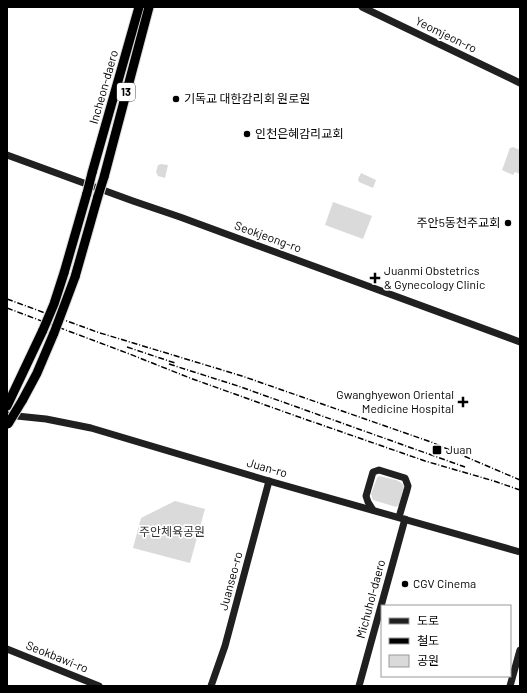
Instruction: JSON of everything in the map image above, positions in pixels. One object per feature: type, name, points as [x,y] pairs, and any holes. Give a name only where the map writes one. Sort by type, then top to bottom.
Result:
[{"type":"highway","name":"Incheon-daero","points":[[8,422],[22,401],[54,333],[74,277],[104,177],[137,32],[138,7]]},
{"type":"highway","name":"Incheon-daero","points":[[9,403],[54,304],[92,174],[137,32],[148,7]]},
{"type":"highway","points":[[137,32],[153,7]]},
{"type":"main road","name":"Yeomjeon-ro","points":[[362,7],[520,83]]},
{"type":"main road","name":"Seokjeong-ro","points":[[7,155],[520,342]]},
{"type":"main road","name":"Juan-ro","points":[[8,422],[46,419],[91,428],[520,552]]},
{"type":"main road","points":[[373,510],[366,496],[374,472],[379,470],[403,477],[406,482],[407,490],[402,518]]},
{"type":"main road","name":"Juanseo-ro","points":[[211,686],[225,646],[269,480]]},
{"type":"main road","name":"Michuhol-daero","points":[[359,686],[402,518]]},
{"type":"main road","name":"Seokbawi-ro","points":[[7,649],[99,686]]},
{"type":"main road","points":[[510,686],[520,650]]},
{"type":"green space","points":[[513,147],[520,150],[520,174],[515,172],[513,175],[502,170],[510,148]]},
{"type":"green space","points":[[158,165],[168,165],[165,178],[158,176],[156,172]]},
{"type":"green space","points":[[361,173],[376,180],[373,188],[359,182],[358,179]]},
{"type":"green space","points":[[333,202],[372,216],[363,239],[325,225]]},
{"type":"green space","points":[[379,476],[396,480],[404,486],[399,505],[396,507],[373,500],[371,494]]},
{"type":"green space","name":"주안체육공원","points":[[175,501],[205,509],[190,563],[133,548],[141,518]]},
{"type":"railway","points":[[7,299],[97,332],[242,376],[431,442],[520,480]]},
{"type":"railway","points":[[7,308],[190,378],[296,416],[425,461],[520,490]]},
{"type":"railway","points":[[127,347],[175,363]]},
{"type":"railway","points":[[169,364],[238,386],[465,467]]},
{"type":"place","name":"기독교 대한감리회 원로원","points":[[176,99]]},
{"type":"place","name":"인천은혜감리교회","points":[[247,134]]},
{"type":"place","name":"주안5동천주교회","points":[[508,223]]},
{"type":"place","name":"Juanmi Obstetrics & Gynecology Clinic","points":[[375,278]]},
{"type":"place","name":"Gwanghyewon Oriental Medicine Hospital","points":[[463,402]]},
{"type":"place","name":"Juan","points":[[437,450]]},
{"type":"place","name":"CGV Cinema","points":[[405,584]]}]
